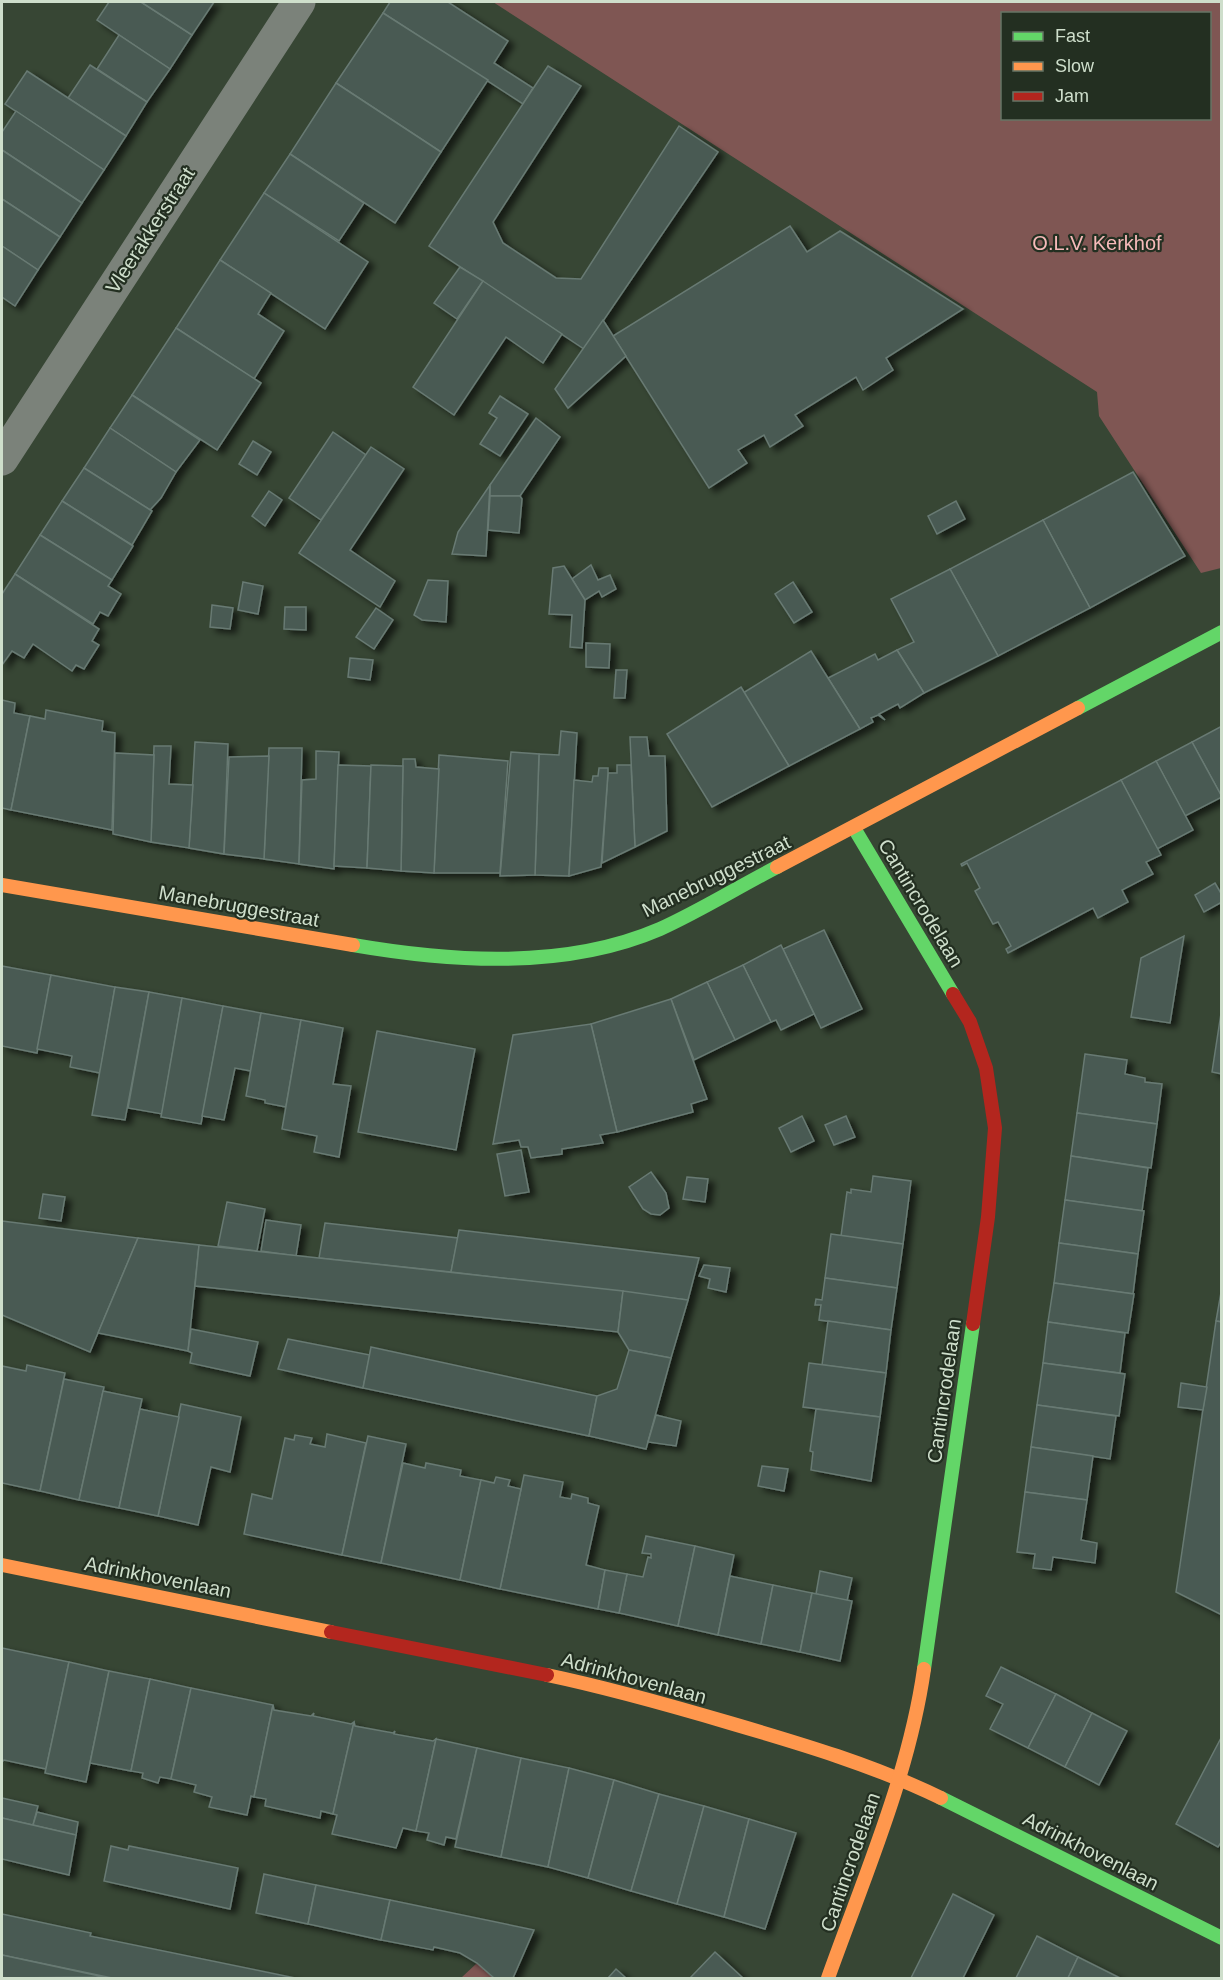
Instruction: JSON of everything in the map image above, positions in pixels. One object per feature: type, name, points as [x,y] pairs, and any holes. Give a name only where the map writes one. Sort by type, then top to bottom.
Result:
[{"type":"street","name":"Vleerakkerstraat","points":[[2,459],[299,2]]},
{"type":"street","name":"Manebruggestraat","points":[[2,885],[398,953],[509,960],[562,954],[616,943],[659,929],[854,828],[1221,632]]},
{"type":"street","name":"Cantincrodelaan","points":[[828,1978],[899,1778],[920,1700],[988,1217],[995,1128],[986,1068],[970,1022],[854,828]]},
{"type":"street","name":"Adrinkhovenlaan","points":[[2,1565],[610,1688],[823,1750],[899,1778],[1221,1938]]},
{"type":"green space","name":"O.L.V. Kerkhof","points":[[493,2],[1221,2],[1221,568],[1201,573],[1099,416],[1097,392]]},
{"type":"green space","points":[[477,1963],[493,1978],[461,1978]]},
{"type":"building","points":[[109,2],[141,2],[192,35],[170,69],[97,20]]},
{"type":"building","points":[[141,2],[214,2],[192,35]]},
{"type":"building","points":[[390,2],[448,2],[508,41],[494,63],[533,88],[523,104],[383,13]]},
{"type":"building","points":[[383,13],[488,80],[441,152],[336,83]]},
{"type":"building","points":[[119,35],[170,69],[147,102],[97,69]]},
{"type":"building","points":[[90,65],[147,102],[126,136],[68,98]]},
{"type":"building","points":[[548,66],[581,86],[493,222],[503,243],[556,278],[581,279],[679,126],[718,152],[584,349],[429,246]]},
{"type":"building","points":[[27,71],[126,136],[104,170],[5,104]]},
{"type":"building","points":[[336,83],[441,152],[395,223],[290,154]]},
{"type":"building","points":[[16,111],[104,170],[82,203],[2,150],[2,132]]},
{"type":"building","points":[[2,150],[82,203],[60,237],[2,199]]},
{"type":"building","points":[[290,154],[364,203],[339,241],[264,193]]},
{"type":"building","points":[[264,193],[368,262],[325,329],[220,260]]},
{"type":"building","points":[[2,199],[60,237],[38,270],[2,246]]},
{"type":"building","points":[[790,226],[807,252],[840,231],[963,309],[886,358],[893,370],[863,390],[856,377],[795,415],[803,426],[770,447],[764,435],[738,450],[747,463],[709,488],[613,336]]},
{"type":"building","points":[[2,246],[38,270],[15,306],[2,297]]},
{"type":"building","points":[[220,260],[271,293],[258,314],[284,331],[254,379],[176,328]]},
{"type":"building","points":[[460,267],[483,281],[457,319],[434,303]]},
{"type":"building","points":[[483,281],[562,334],[543,363],[506,337],[454,415],[413,387]]},
{"type":"building","points":[[603,320],[626,356],[568,408],[555,389]]},
{"type":"building","points":[[176,328],[261,383],[217,450],[132,395]]},
{"type":"building","points":[[132,395],[200,440],[176,472],[110,428]]},
{"type":"building","points":[[500,396],[528,414],[500,456],[480,444],[497,418],[489,413]]},
{"type":"building","points":[[536,418],[560,437],[520,496],[490,496],[490,485]]},
{"type":"building","points":[[110,428],[176,472],[161,498],[150,510],[84,468]]},
{"type":"building","points":[[333,432],[366,455],[321,520],[289,498]]},
{"type":"building","points":[[253,441],[271,452],[257,475],[239,464]]},
{"type":"building","points":[[371,447],[404,469],[350,550],[395,581],[380,607],[299,553]]},
{"type":"building","points":[[84,468],[152,511],[132,545],[62,501]]},
{"type":"building","points":[[1133,472],[1185,556],[1090,608],[1043,520]]},
{"type":"building","points":[[490,485],[486,556],[452,554],[458,532]]},
{"type":"building","points":[[269,491],[282,500],[265,526],[252,516]]},
{"type":"building","points":[[490,496],[520,496],[522,499],[519,533],[488,530]]},
{"type":"building","points":[[62,501],[133,546],[112,580],[40,535]]},
{"type":"building","points":[[956,501],[965,519],[937,534],[928,516]]},
{"type":"building","points":[[1043,520],[1090,608],[998,656],[950,569]]},
{"type":"building","points":[[40,535],[112,580],[108,586],[121,594],[108,616],[100,612],[93,624],[15,574]]},
{"type":"building","points":[[591,565],[598,580],[610,575],[616,589],[602,597],[599,591],[585,600],[572,579]]},
{"type":"building","points":[[564,566],[585,600],[582,648],[570,647],[572,615],[549,614],[553,568]]},
{"type":"building","points":[[950,569],[998,656],[924,693],[897,650],[914,642],[891,599]]},
{"type":"building","points":[[15,574],[99,629],[92,641],[99,645],[84,669],[76,665],[72,671],[33,644],[24,658],[12,651],[2,665],[2,594]]},
{"type":"building","points":[[428,580],[448,581],[446,622],[422,620],[414,615]]},
{"type":"building","points":[[243,582],[263,586],[258,614],[238,610]]},
{"type":"building","points":[[793,582],[812,612],[794,623],[775,594]]},
{"type":"building","points":[[212,605],[233,608],[230,629],[210,627]]},
{"type":"building","points":[[285,607],[306,607],[306,630],[284,629]]},
{"type":"building","points":[[376,608],[393,620],[374,649],[356,637]]},
{"type":"building","points":[[586,643],[610,644],[609,668],[586,667]]},
{"type":"building","points":[[897,650],[924,693],[900,708],[898,704],[879,714],[885,720],[878,715],[871,718],[873,722],[860,729],[828,678],[875,654],[878,660]]},
{"type":"building","points":[[811,651],[860,729],[789,766],[743,693]]},
{"type":"building","points":[[350,658],[373,660],[370,680],[348,677]]},
{"type":"building","points":[[616,670],[627,670],[625,698],[614,698]]},
{"type":"building","points":[[741,687],[789,766],[712,807],[667,734]]},
{"type":"building","points":[[2,700],[15,703],[14,713],[30,716],[11,810],[2,808]]},
{"type":"building","points":[[46,710],[103,721],[102,731],[115,733],[112,830],[11,810],[30,716],[45,719]]},
{"type":"building","points":[[1222,726],[1222,797],[1192,742]]},
{"type":"building","points":[[561,731],[577,733],[569,876],[535,875],[539,754],[559,755]]},
{"type":"building","points":[[630,737],[647,737],[649,756],[665,756],[667,831],[635,847]]},
{"type":"building","points":[[195,742],[228,744],[224,854],[189,848]]},
{"type":"building","points":[[1192,742],[1222,797],[1185,816],[1156,761]]},
{"type":"building","points":[[154,746],[171,746],[169,784],[193,785],[189,848],[151,842]]},
{"type":"building","points":[[269,748],[302,748],[299,864],[264,859]]},
{"type":"building","points":[[316,751],[339,752],[334,869],[299,864],[302,780],[316,779]]},
{"type":"building","points":[[511,752],[539,754],[535,875],[500,876]]},
{"type":"building","points":[[115,753],[154,755],[151,842],[113,834]]},
{"type":"building","points":[[439,755],[508,761],[500,873],[434,873]]},
{"type":"building","points":[[269,756],[264,859],[224,854],[229,757]]},
{"type":"building","points":[[403,759],[415,759],[416,767],[439,769],[434,873],[401,871]]},
{"type":"building","points":[[1156,761],[1193,830],[1157,849],[1121,780]]},
{"type":"building","points":[[338,765],[371,766],[367,868],[334,866]]},
{"type":"building","points":[[371,765],[403,766],[401,871],[367,868]]},
{"type":"building","points":[[617,765],[631,765],[635,847],[602,863],[608,773],[617,773]]},
{"type":"building","points":[[599,768],[608,768],[601,867],[569,876],[574,780],[592,782],[593,776],[598,776]]},
{"type":"building","points":[[1121,780],[1161,855],[1146,862],[1153,874],[1122,890],[1128,902],[1098,918],[1093,908],[1008,953],[1006,949],[1011,946],[998,922],[993,924],[975,891],[980,888],[967,863],[962,866],[961,864]]},
{"type":"building","points":[[1215,883],[1222,895],[1222,902],[1204,912],[1195,895]]},
{"type":"building","points":[[824,930],[862,1009],[821,1028],[783,949]]},
{"type":"building","points":[[1184,936],[1170,1023],[1131,1017],[1141,958]]},
{"type":"building","points":[[781,945],[814,1014],[781,1030],[776,1020],[771,1022],[743,965]]},
{"type":"building","points":[[743,965],[771,1022],[735,1040],[707,982]]},
{"type":"building","points":[[2,966],[51,975],[37,1053],[2,1046]]},
{"type":"building","points":[[51,975],[115,987],[100,1073],[70,1067],[72,1056],[37,1049]]},
{"type":"building","points":[[707,982],[735,1040],[694,1060],[671,999]]},
{"type":"building","points":[[115,987],[149,992],[125,1120],[92,1115]]},
{"type":"building","points":[[149,992],[182,998],[162,1114],[128,1108]]},
{"type":"building","points":[[182,998],[223,1006],[201,1124],[161,1117]]},
{"type":"building","points":[[671,999],[707,1099],[691,1104],[693,1112],[617,1132],[591,1024]]},
{"type":"building","points":[[223,1006],[261,1013],[251,1071],[235,1068],[224,1120],[202,1116]]},
{"type":"building","points":[[1222,1007],[1222,1074],[1212,1072]]},
{"type":"building","points":[[261,1013],[301,1020],[286,1107],[246,1096]]},
{"type":"building","points":[[301,1020],[343,1028],[333,1084],[351,1086],[339,1157],[314,1152],[317,1136],[282,1129]]},
{"type":"building","points":[[591,1024],[617,1132],[600,1135],[603,1143],[562,1149],[562,1154],[531,1158],[528,1147],[521,1147],[519,1140],[493,1144],[513,1035]]},
{"type":"building","points":[[377,1031],[475,1049],[456,1150],[358,1132]]},
{"type":"building","points":[[1085,1054],[1127,1060],[1125,1074],[1145,1078],[1145,1082],[1162,1084],[1157,1124],[1077,1113]]},
{"type":"building","points":[[1077,1113],[1157,1124],[1151,1168],[1071,1156]]},
{"type":"building","points":[[802,1116],[814,1141],[791,1152],[779,1128]]},
{"type":"building","points":[[846,1116],[855,1137],[834,1145],[825,1125]]},
{"type":"building","points":[[521,1150],[529,1192],[505,1196],[497,1154]]},
{"type":"building","points":[[1071,1156],[1148,1168],[1142,1211],[1065,1200]]},
{"type":"building","points":[[651,1172],[666,1193],[669,1208],[660,1215],[651,1214],[643,1209],[629,1187]]},
{"type":"building","points":[[873,1176],[911,1181],[903,1244],[841,1236],[847,1192],[851,1193],[851,1189],[871,1192]]},
{"type":"building","points":[[687,1177],[708,1179],[705,1202],[683,1199]]},
{"type":"building","points":[[43,1194],[65,1197],[61,1221],[39,1218]]},
{"type":"building","points":[[1065,1200],[1144,1211],[1138,1254],[1059,1243]]},
{"type":"building","points":[[227,1202],[265,1209],[257,1251],[218,1246]]},
{"type":"building","points":[[266,1220],[301,1225],[296,1256],[261,1251]]},
{"type":"building","points":[[2,1221],[138,1238],[90,1352],[2,1315]]},
{"type":"building","points":[[325,1223],[458,1238],[451,1272],[319,1258]]},
{"type":"building","points":[[459,1230],[699,1258],[688,1300],[451,1272]]},
{"type":"building","points":[[831,1234],[903,1244],[897,1288],[825,1278]]},
{"type":"building","points":[[138,1238],[199,1245],[188,1351],[98,1333]]},
{"type":"building","points":[[1059,1243],[1138,1254],[1133,1294],[1054,1283]]},
{"type":"building","points":[[199,1245],[623,1291],[618,1332],[195,1286]]},
{"type":"building","points":[[704,1265],[730,1268],[726,1292],[708,1288],[710,1279],[699,1276]]},
{"type":"building","points":[[825,1278],[897,1288],[891,1330],[819,1320],[821,1305],[815,1305],[816,1299],[822,1300]]},
{"type":"building","points":[[1054,1283],[1134,1294],[1128,1333],[1048,1322]]},
{"type":"building","points":[[1222,1287],[1222,1322],[1216,1321]]},
{"type":"building","points":[[623,1291],[688,1300],[671,1358],[629,1350],[618,1332]]},
{"type":"building","points":[[828,1321],[891,1330],[886,1373],[822,1365]]},
{"type":"building","points":[[1216,1321],[1222,1322],[1222,1615],[1176,1592]]},
{"type":"building","points":[[1048,1322],[1125,1333],[1120,1373],[1043,1363]]},
{"type":"building","points":[[191,1329],[258,1342],[250,1376],[190,1363],[192,1353],[188,1351]]},
{"type":"building","points":[[288,1339],[370,1355],[363,1388],[278,1369]]},
{"type":"building","points":[[371,1347],[597,1396],[589,1436],[363,1388]]},
{"type":"building","points":[[629,1350],[671,1358],[646,1449],[589,1436],[597,1396],[617,1389]]},
{"type":"building","points":[[809,1363],[886,1373],[880,1417],[803,1407]]},
{"type":"building","points":[[1043,1363],[1125,1374],[1119,1416],[1037,1405]]},
{"type":"building","points":[[27,1365],[65,1373],[40,1491],[2,1483],[2,1366],[26,1371]]},
{"type":"building","points":[[64,1379],[104,1387],[79,1500],[40,1491]]},
{"type":"building","points":[[1181,1383],[1207,1387],[1203,1410],[1178,1407]]},
{"type":"building","points":[[103,1391],[142,1399],[119,1508],[79,1500]]},
{"type":"building","points":[[181,1404],[241,1417],[230,1472],[211,1467],[198,1525],[158,1516]]},
{"type":"building","points":[[1037,1405],[1116,1416],[1110,1459],[1031,1447]]},
{"type":"building","points":[[140,1409],[179,1417],[158,1516],[119,1508]]},
{"type":"building","points":[[816,1409],[880,1417],[871,1481],[811,1470],[813,1452],[810,1451]]},
{"type":"building","points":[[656,1415],[681,1421],[676,1446],[648,1442]]},
{"type":"building","points":[[327,1434],[366,1443],[342,1555],[244,1534],[252,1494],[272,1499],[285,1438],[294,1440],[295,1435],[312,1438],[310,1444],[325,1447]]},
{"type":"building","points":[[368,1436],[406,1444],[381,1563],[342,1555]]},
{"type":"building","points":[[1031,1447],[1093,1456],[1087,1500],[1025,1492]]},
{"type":"building","points":[[403,1463],[425,1468],[426,1463],[461,1470],[460,1476],[481,1480],[460,1580],[381,1563]]},
{"type":"building","points":[[762,1466],[788,1469],[784,1491],[758,1486]]},
{"type":"building","points":[[524,1475],[563,1482],[560,1497],[571,1499],[572,1494],[588,1498],[588,1503],[599,1506],[586,1565],[605,1570],[598,1609],[500,1589]]},
{"type":"building","points":[[496,1477],[510,1480],[508,1486],[521,1489],[500,1589],[460,1580],[481,1480],[494,1483]]},
{"type":"building","points":[[1025,1492],[1087,1500],[1081,1540],[1097,1543],[1095,1563],[1053,1557],[1051,1570],[1033,1568],[1035,1554],[1017,1552]]},
{"type":"building","points":[[646,1536],[695,1546],[678,1626],[619,1613],[627,1574],[643,1577],[648,1557],[651,1558],[651,1554],[642,1553]]},
{"type":"building","points":[[695,1546],[734,1555],[718,1635],[678,1626]]},
{"type":"building","points":[[605,1570],[627,1574],[619,1613],[598,1609]]},
{"type":"building","points":[[820,1571],[852,1578],[847,1601],[816,1594]]},
{"type":"building","points":[[730,1576],[773,1585],[761,1644],[718,1635]]},
{"type":"building","points":[[773,1585],[812,1593],[800,1652],[761,1644]]},
{"type":"building","points":[[812,1593],[852,1601],[840,1661],[800,1652]]},
{"type":"building","points":[[2,1648],[69,1662],[46,1769],[4,1760],[2,1762]]},
{"type":"building","points":[[69,1662],[109,1671],[86,1782],[45,1773]]},
{"type":"building","points":[[1001,1667],[1056,1694],[1028,1748],[990,1729],[1003,1704],[986,1696]]},
{"type":"building","points":[[109,1671],[150,1679],[131,1771],[90,1763]]},
{"type":"building","points":[[150,1679],[191,1688],[171,1779],[160,1777],[158,1783],[142,1778],[143,1773],[131,1771]]},
{"type":"building","points":[[191,1688],[273,1705],[254,1797],[251,1796],[247,1815],[209,1807],[212,1797],[194,1792],[196,1785],[171,1779]]},
{"type":"building","points":[[1056,1694],[1092,1713],[1065,1767],[1028,1748]]},
{"type":"building","points":[[273,1705],[274,1710],[311,1716],[314,1713],[313,1716],[351,1724],[354,1722],[333,1814],[321,1811],[320,1818],[265,1806],[266,1799],[254,1797]]},
{"type":"building","points":[[1092,1713],[1127,1731],[1099,1785],[1065,1767]]},
{"type":"building","points":[[354,1722],[355,1726],[393,1733],[395,1731],[394,1734],[433,1741],[436,1739],[416,1831],[403,1828],[396,1848],[332,1834],[337,1815],[333,1814]]},
{"type":"building","points":[[1222,1736],[1222,1841],[1218,1847],[1176,1824]]},
{"type":"building","points":[[436,1739],[477,1748],[456,1839],[446,1837],[444,1845],[427,1840],[429,1833],[416,1831]]},
{"type":"building","points":[[477,1748],[521,1758],[501,1857],[455,1847]]},
{"type":"building","points":[[521,1758],[569,1768],[548,1867],[501,1857]]},
{"type":"building","points":[[569,1768],[614,1780],[588,1878],[548,1867]]},
{"type":"building","points":[[614,1780],[659,1794],[631,1891],[588,1878]]},
{"type":"building","points":[[659,1794],[704,1806],[677,1904],[631,1891]]},
{"type":"building","points":[[2,1798],[38,1806],[33,1825],[2,1818]]},
{"type":"building","points":[[704,1806],[749,1819],[724,1917],[677,1904]]},
{"type":"building","points":[[37,1812],[78,1822],[76,1835],[33,1825]]},
{"type":"building","points":[[2,1818],[76,1835],[69,1875],[2,1859]]},
{"type":"building","points":[[749,1819],[796,1833],[765,1929],[724,1917]]},
{"type":"building","points":[[111,1846],[128,1850],[129,1846],[238,1868],[230,1909],[104,1881]]},
{"type":"building","points":[[264,1874],[316,1885],[308,1924],[256,1913]]},
{"type":"building","points":[[316,1885],[390,1900],[381,1940],[308,1924]]},
{"type":"building","points":[[953,1894],[994,1915],[963,1978],[911,1978]]},
{"type":"building","points":[[390,1900],[534,1930],[513,1978],[494,1978],[477,1963],[460,1953],[381,1940]]},
{"type":"building","points":[[2,1914],[91,1933],[90,1936],[295,1978],[112,1978],[2,1955]]},
{"type":"building","points":[[1037,1936],[1078,1957],[1068,1978],[1016,1978]]},
{"type":"building","points":[[715,1952],[743,1978],[690,1978]]},
{"type":"building","points":[[2,1955],[104,1977],[2,1978]]},
{"type":"building","points":[[1078,1957],[1120,1978],[1068,1978]]},
{"type":"building","points":[[616,1969],[626,1978],[608,1978]]},
{"type":"traffic: fast","points":[[1078,708],[1222,632]]},
{"type":"traffic: fast","points":[[854,828],[953,994]]},
{"type":"traffic: fast","points":[[353,945],[469,958],[547,957],[586,951],[624,942],[660,929],[777,867]]},
{"type":"traffic: fast","points":[[924,1669],[973,1324]]},
{"type":"traffic: fast","points":[[941,1798],[1222,1938]]},
{"type":"traffic: slow","points":[[777,867],[1078,708]]},
{"type":"traffic: slow","points":[[2,885],[353,945]]},
{"type":"traffic: slow","points":[[2,1565],[331,1632]]},
{"type":"traffic: slow","points":[[828,1978],[897,1787],[917,1709],[924,1669]]},
{"type":"traffic: slow","points":[[547,1675],[662,1703],[810,1747],[889,1775],[941,1798]]},
{"type":"traffic: jam","points":[[953,994],[970,1022],[986,1068],[995,1128],[988,1217],[973,1324]]},
{"type":"traffic: jam","points":[[331,1632],[547,1675]]}]
